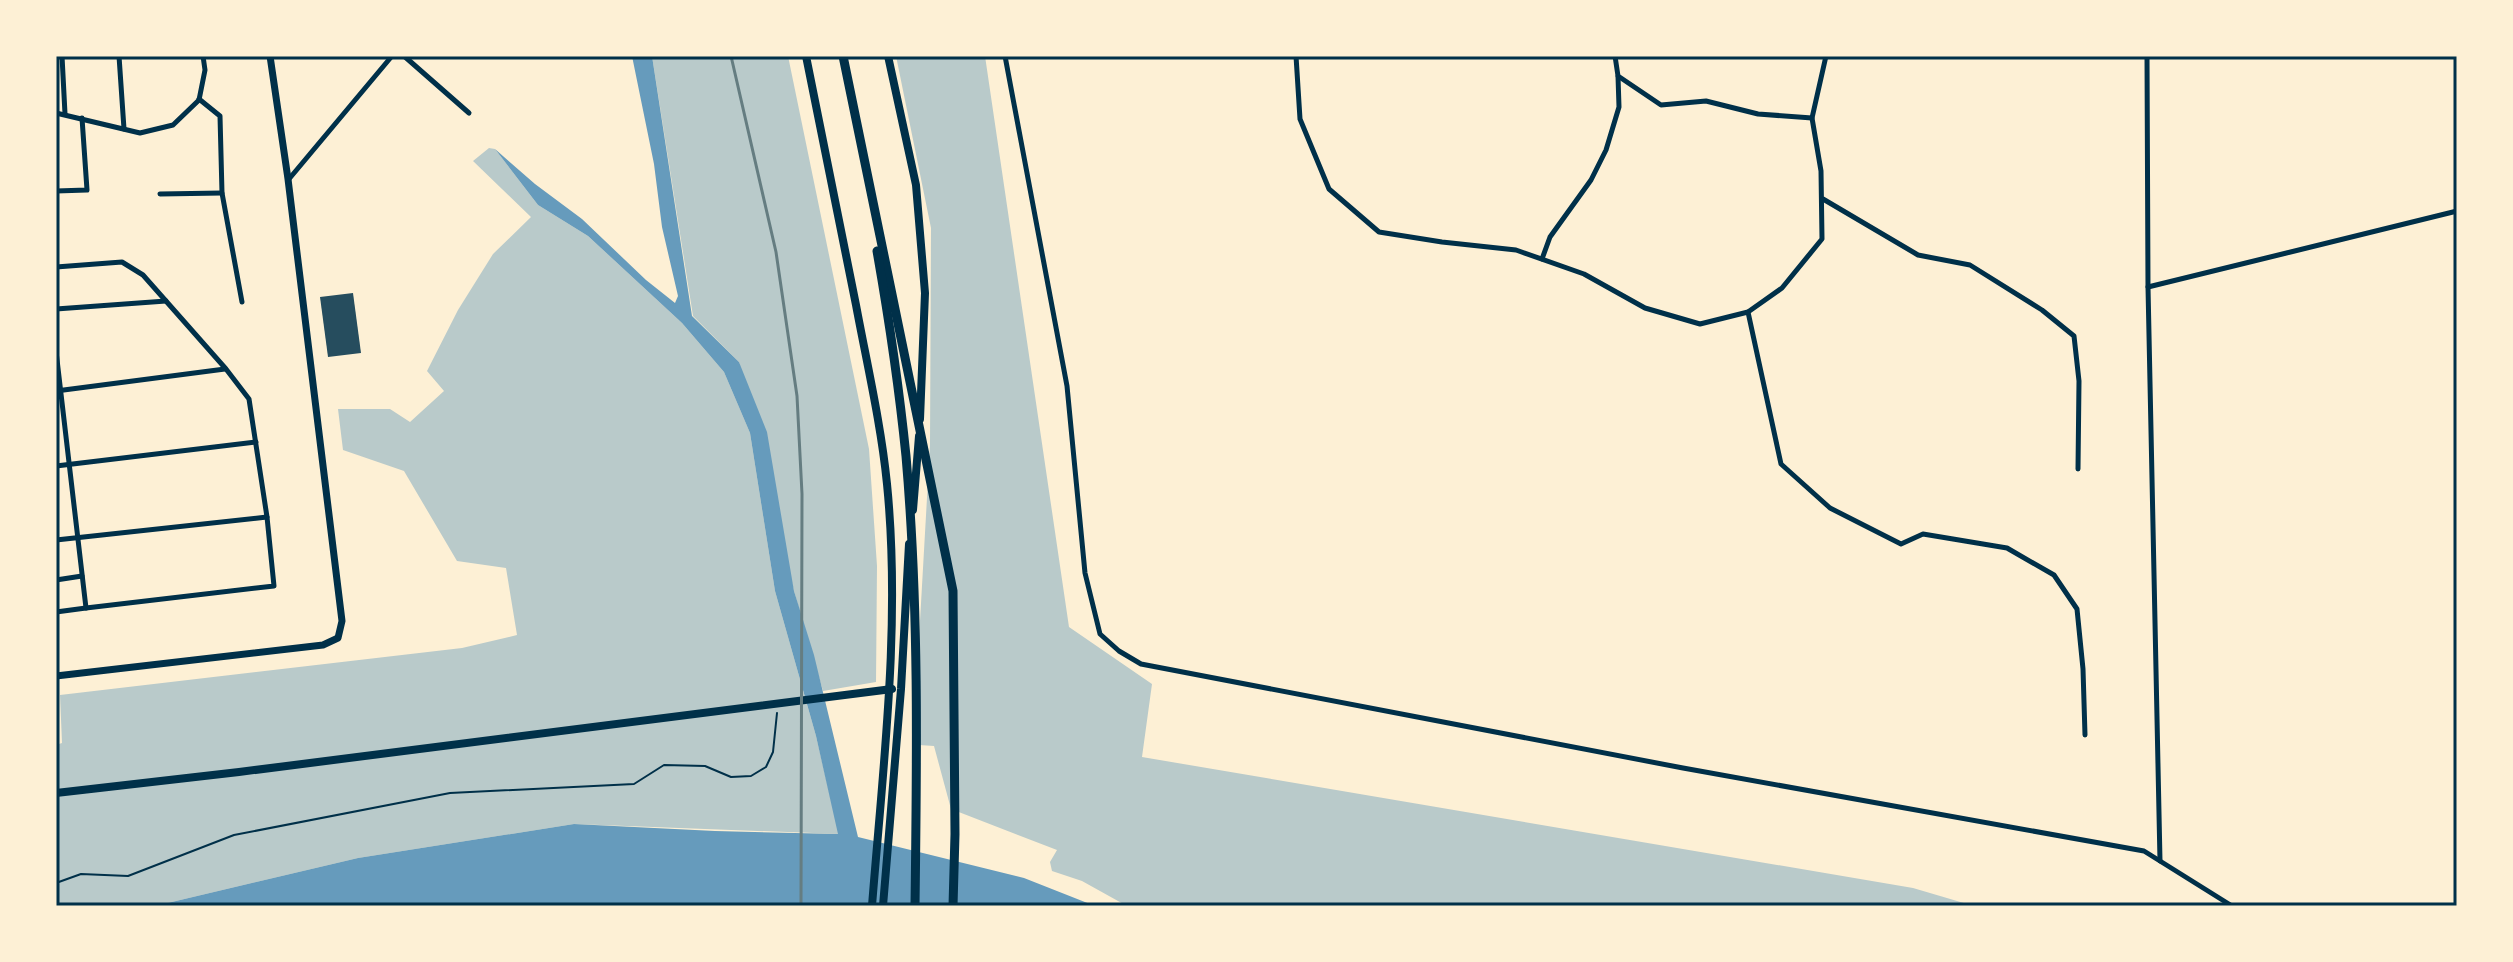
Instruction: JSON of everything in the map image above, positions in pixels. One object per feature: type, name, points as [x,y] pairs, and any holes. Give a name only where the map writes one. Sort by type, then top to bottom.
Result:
[{"type":"highway","points":[[836,56],[855,128],[887,305],[906,456],[914,618],[915,906]]},
{"type":"highway","points":[[843,56],[953,591],[953,906]]},
{"type":"main road","points":[[806,56],[874,397],[887,483],[892,583],[890,689],[872,906]]},
{"type":"main road","points":[[883,906],[901,689],[907,556],[916,484],[925,293],[916,185],[888,56]]},
{"type":"main road","points":[[56,793],[901,689]]},
{"type":"street","points":[[62,56],[65,114]]},
{"type":"street","points":[[119,56],[124,129]]},
{"type":"street","points":[[56,113],[140,133],[173,125],[199,99],[205,70],[203,56]]},
{"type":"street","points":[[56,676],[323,645],[338,638],[342,621],[270,56]]},
{"type":"street","points":[[288,179],[392,56]]},
{"type":"street","points":[[404,56],[469,113]]},
{"type":"street","points":[[1005,56],[1067,386],[1085,573],[1100,634],[1119,651],[1141,664],[1683,768],[2144,851],[2232,906]]},
{"type":"street","points":[[1296,56],[1300,119],[1329,189],[1379,232],[1516,250],[1584,274],[1645,308],[1700,324],[1748,312],[1782,288],[1822,239],[1821,171],[1812,118],[1826,56]]},
{"type":"street","points":[[1542,259],[1550,237],[1591,180],[1606,150],[1619,107],[1615,56]]},
{"type":"street","points":[[2147,56],[2148,287],[2160,861]]},
{"type":"street","points":[[1618,76],[1661,105],[1706,101],[1758,114],[1812,118]]},
{"type":"street","points":[[199,99],[220,116],[222,193],[242,302]]},
{"type":"street","points":[[56,191],[87,190],[82,118]]},
{"type":"street","points":[[160,194],[222,193]]},
{"type":"street","points":[[1823,199],[1918,255],[1970,265],[2042,310],[2074,336],[2079,381],[2078,469]]},
{"type":"street","points":[[2148,287],[2457,211]]},
{"type":"street","points":[[56,267],[122,262],[143,275],[249,399],[274,586],[56,612]]},
{"type":"street","points":[[56,309],[167,301]]},
{"type":"street","points":[[1748,312],[1781,464],[1830,508],[1901,544],[1923,534],[2007,548],[2054,575],[2077,609],[2085,735]]},
{"type":"street","points":[[56,351],[58,391],[86,608]]},
{"type":"street","points":[[58,391],[226,369]]},
{"type":"street","points":[[56,466],[256,442]]},
{"type":"street","points":[[56,540],[267,517]]},
{"type":"street","points":[[56,580],[82,576]]},
{"type":"path","points":[[56,883],[81,874],[128,876],[234,835],[450,793],[634,784],[664,765],[705,766],[731,777],[751,776],[766,767],[773,752],[777,703]]},
{"type":"shaded area","points":[[652,56],[788,56],[869,449],[877,566],[876,682],[823,691],[794,591],[739,362],[693,316]]},
{"type":"shaded area","points":[[896,56],[985,56],[1069,627],[1152,684],[1142,757],[1913,888],[1974,906],[1127,906],[1082,881],[1052,871],[1050,862],[1057,850],[951,809],[934,746],[919,745],[920,621],[930,445],[931,228]]},
{"type":"shaded area","points":[[489,148],[495,149],[538,205],[588,236],[682,323],[724,372],[750,433],[775,591],[816,736],[839,834],[574,824],[358,858],[155,906],[56,906],[56,745],[62,743],[60,695],[462,648],[517,635],[506,568],[457,561],[404,471],[343,450],[338,409],[390,409],[410,422],[444,391],[427,371],[458,310],[493,254],[531,217],[473,161]]},
{"type":"water","points":[[632,56],[652,56],[692,316],[739,362],[767,432],[794,591],[814,655],[858,837],[1024,878],[1095,906],[155,906],[358,858],[574,824],[838,834],[816,736],[775,591],[750,433],[724,372],[682,323],[588,236],[538,205],[495,149],[582,219],[675,303],[678,296],[662,227],[654,164]]},
{"type":"building","points":[[353,293],[361,353],[328,357],[320,297]]},
{"type":"railway","points":[[731,56],[776,252],[797,396],[802,494],[801,906]]}]
